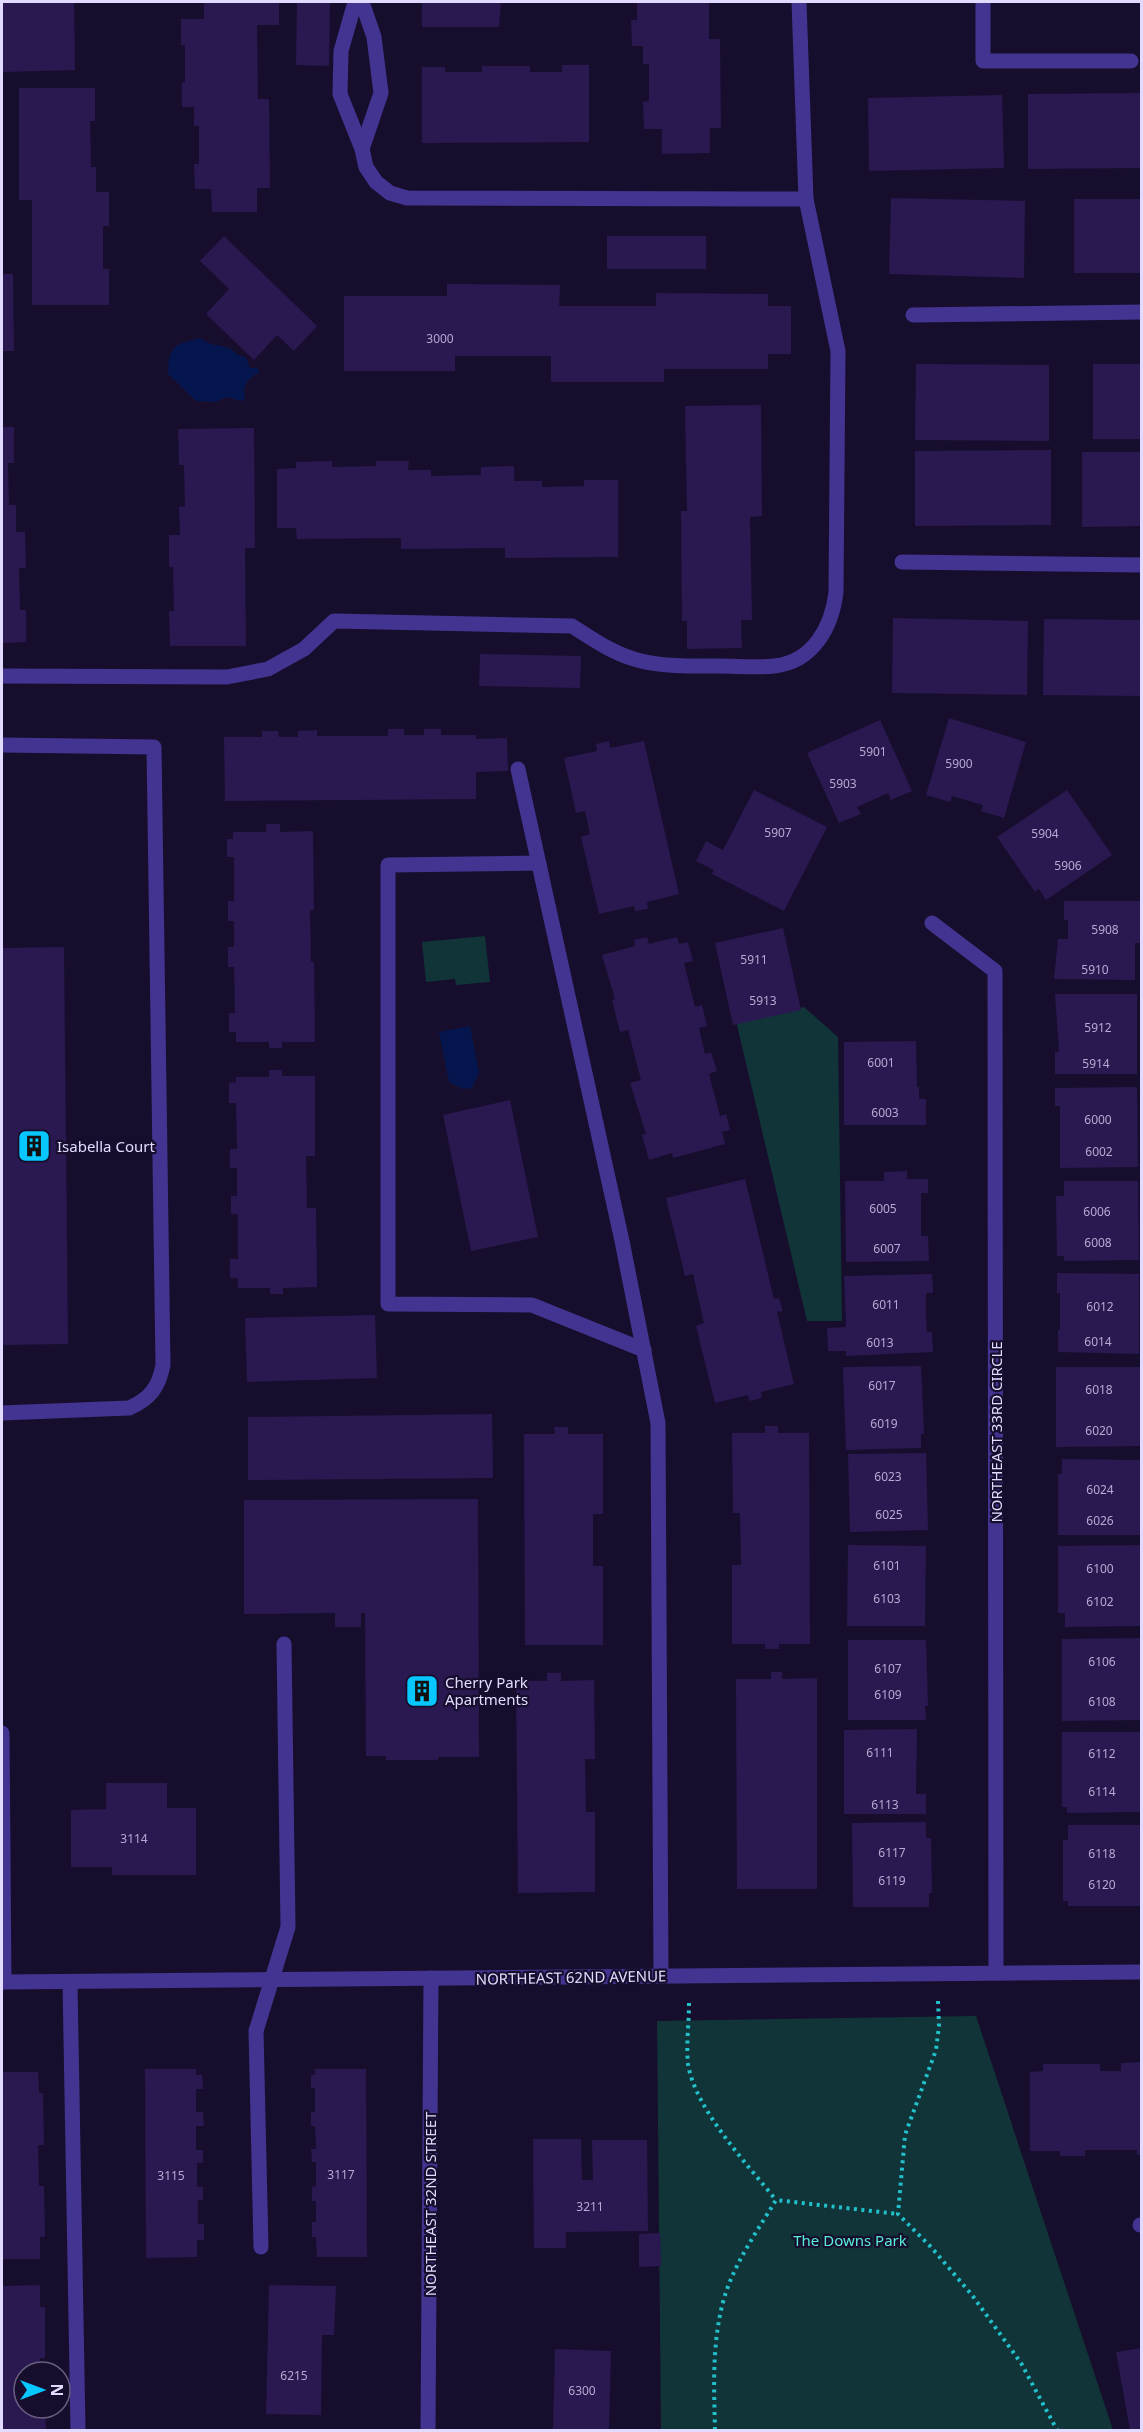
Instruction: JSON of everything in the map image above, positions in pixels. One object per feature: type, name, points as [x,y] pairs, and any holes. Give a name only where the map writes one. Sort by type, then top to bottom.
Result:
[{"type":"street","points":[[355,2],[341,51],[340,94],[362,149],[366,167],[376,182],[390,193],[407,198],[806,199]]},
{"type":"street","points":[[362,2],[374,37],[381,93],[362,149]]},
{"type":"street","points":[[2,676],[227,677],[268,669],[304,649],[334,621],[572,626],[605,648],[641,661],[680,666],[775,666],[796,660],[813,648],[825,632],[834,613],[836,592],[838,351],[806,199],[799,2]]},
{"type":"street","points":[[983,2],[983,61],[1131,61]]},
{"type":"street","points":[[913,315],[1142,312]]},
{"type":"street","points":[[902,562],[1142,565]]},
{"type":"street","points":[[2,745],[154,747],[163,1365],[154,1392],[143,1402],[129,1408],[2,1413]]},
{"type":"street","points":[[518,769],[658,1423],[661,1976]]},
{"type":"street","points":[[539,863],[388,866],[388,1304],[532,1305],[644,1350]]},
{"type":"street","name":"NORTHEAST 33RD CIRCLE","points":[[932,923],[995,971],[996,1973]]},
{"type":"street","points":[[261,2247],[256,2031],[288,1927],[284,1644]]},
{"type":"street","points":[[2,1733],[3,1982]]},
{"type":"street","name":"NORTHEAST 62ND AVENUE","points":[[3,1982],[1142,1972]]},
{"type":"street","name":"NORTHEAST 32ND STREET","points":[[428,2430],[431,1978]]},
{"type":"street","points":[[70,1982],[78,2430]]},
{"type":"path","points":[[898,2214],[905,2135],[936,2050],[939,2026],[936,1973]]},
{"type":"path","points":[[690,1976],[688,2063],[695,2090],[729,2142],[776,2200],[898,2214],[931,2247],[972,2295],[1021,2363],[1057,2430]]},
{"type":"path","points":[[715,2430],[713,2367],[722,2306],[742,2258],[776,2200]]},
{"type":"green space","points":[[485,936],[490,982],[456,985],[455,979],[426,982],[422,942]]},
{"type":"green space","points":[[804,1007],[838,1037],[842,1321],[807,1321],[736,1021]]},
{"type":"green space","name":"The Downs Park","points":[[976,2016],[1113,2430],[661,2430],[657,2021]]},
{"type":"shaded area","points":[[200,338],[246,357],[250,368],[258,368],[259,372],[245,386],[245,399],[241,401],[227,397],[215,402],[196,401],[168,374],[170,357],[175,348],[184,342]]},
{"type":"shaded area","points":[[470,1026],[479,1073],[472,1088],[463,1089],[449,1082],[439,1032]]},
{"type":"building","points":[[2,2],[74,2],[75,70],[2,72]]},
{"type":"building","points":[[204,2],[279,2],[279,25],[257,25],[258,99],[269,99],[270,188],[257,188],[257,212],[212,212],[211,189],[195,189],[194,164],[199,164],[199,126],[194,126],[194,107],[182,107],[185,45],[181,45],[181,19],[204,19]]},
{"type":"building","points":[[297,2],[330,2],[329,66],[296,65]]},
{"type":"building","points":[[422,2],[501,2],[499,27],[422,27]]},
{"type":"building","points":[[637,2],[709,2],[709,39],[720,39],[721,128],[710,128],[710,153],[662,154],[662,129],[644,129],[643,102],[649,101],[649,64],[643,64],[643,46],[632,46],[631,20],[637,20]]},
{"type":"building","points":[[562,65],[589,65],[589,142],[422,143],[422,67],[445,67],[445,72],[482,72],[482,66],[530,66],[530,72],[562,72]]},
{"type":"building","points":[[19,88],[95,88],[95,121],[90,121],[91,167],[96,167],[96,192],[109,192],[109,226],[103,226],[103,269],[109,269],[109,305],[32,305],[32,200],[19,200]]},
{"type":"building","points":[[1142,93],[1142,168],[1028,169],[1028,94]]},
{"type":"building","points":[[1002,95],[1004,168],[869,171],[868,98]]},
{"type":"building","points":[[891,198],[1025,201],[1024,278],[889,274]]},
{"type":"building","points":[[1074,199],[1142,199],[1142,273],[1074,273]]},
{"type":"building","points":[[224,236],[317,326],[294,351],[277,335],[254,360],[206,314],[229,289],[200,261]]},
{"type":"building","points":[[607,236],[706,236],[706,269],[607,269]]},
{"type":"building","points":[[2,274],[13,274],[14,351],[2,351]]},
{"type":"building","points":[[447,284],[560,285],[559,306],[656,306],[656,293],[768,294],[768,306],[791,306],[791,354],[768,354],[768,369],[664,369],[664,382],[551,382],[551,356],[455,356],[455,371],[344,371],[344,296],[447,296]]},
{"type":"building","points":[[916,364],[1049,365],[1049,441],[915,440]]},
{"type":"building","points":[[1093,364],[1142,364],[1142,439],[1093,439]]},
{"type":"building","points":[[761,405],[762,516],[750,517],[752,620],[741,620],[742,648],[687,649],[687,621],[682,621],[681,511],[687,511],[685,406]]},
{"type":"building","points":[[2,427],[14,427],[14,463],[8,463],[9,505],[16,505],[16,532],[25,532],[26,568],[19,568],[20,610],[26,610],[26,642],[2,643]]},
{"type":"building","points":[[254,428],[255,548],[245,548],[246,646],[170,646],[169,611],[174,611],[173,567],[169,567],[169,535],[180,535],[179,507],[185,506],[184,465],[179,465],[178,429]]},
{"type":"building","points":[[1051,450],[1051,525],[915,526],[915,451]]},
{"type":"building","points":[[1082,452],[1142,452],[1142,526],[1082,527]]},
{"type":"building","points":[[332,461],[332,467],[376,466],[376,461],[409,461],[408,470],[431,470],[431,476],[481,475],[481,467],[514,466],[514,481],[542,481],[542,487],[584,486],[584,480],[618,480],[618,557],[505,558],[505,548],[401,549],[401,538],[297,539],[296,528],[277,528],[277,469],[296,468],[296,462]]},
{"type":"building","points":[[893,618],[1028,621],[1027,695],[892,693]]},
{"type":"building","points":[[1044,619],[1142,620],[1142,696],[1043,695]]},
{"type":"building","points":[[480,654],[581,656],[580,688],[479,686]]},
{"type":"building","points":[[949,718],[1026,742],[1004,818],[981,811],[983,805],[952,796],[950,802],[926,795]]},
{"type":"building","points":[[880,720],[912,791],[891,800],[888,793],[857,807],[861,814],[839,823],[807,753]]},
{"type":"building","points":[[388,729],[404,729],[404,735],[424,735],[424,729],[441,729],[441,735],[476,735],[476,739],[507,738],[508,771],[476,772],[476,799],[225,801],[224,737],[262,737],[262,731],[278,731],[279,737],[298,737],[298,731],[317,730],[317,736],[388,736]]},
{"type":"building","points":[[609,741],[610,748],[644,741],[679,894],[647,902],[648,909],[635,911],[634,906],[599,914],[581,837],[590,834],[585,811],[576,813],[564,758],[597,751],[596,744]]},
{"type":"building","points":[[754,790],[827,827],[784,911],[712,874],[714,870],[696,861],[706,841],[723,850]]},
{"type":"building","points":[[1067,790],[1112,855],[1046,900],[1039,889],[1035,892],[997,837]]},
{"type":"building","points":[[266,824],[280,824],[280,832],[313,831],[314,910],[310,910],[311,962],[314,962],[315,1042],[282,1042],[282,1048],[269,1048],[269,1042],[236,1042],[236,1032],[229,1032],[229,1013],[235,1013],[234,967],[228,967],[228,947],[234,947],[234,921],[228,921],[228,901],[234,901],[234,857],[227,857],[227,839],[233,839],[233,832],[266,832]]},
{"type":"building","points":[[1064,901],[1142,901],[1142,943],[1135,943],[1135,980],[1054,979],[1058,939],[1068,939],[1068,920],[1064,920]]},
{"type":"building","points":[[783,928],[801,1010],[733,1025],[715,943]]},
{"type":"building","points":[[647,937],[649,944],[677,937],[679,944],[688,942],[693,961],[684,963],[695,1007],[702,1005],[707,1026],[699,1028],[705,1054],[711,1052],[717,1071],[709,1074],[720,1116],[726,1114],[730,1130],[722,1132],[725,1144],[673,1158],[672,1153],[649,1160],[642,1135],[646,1134],[630,1083],[641,1080],[628,1030],[620,1032],[612,1000],[615,999],[602,955],[635,946],[634,940]]},
{"type":"building","name":"Isabella Court","points":[[64,947],[68,1344],[2,1345],[2,948]]},
{"type":"building","points":[[1055,994],[1137,994],[1137,1074],[1055,1074],[1055,1052],[1059,1052]]},
{"type":"building","points":[[916,1041],[917,1087],[919,1087],[919,1099],[926,1099],[926,1125],[844,1125],[844,1042]]},
{"type":"building","points":[[269,1070],[282,1070],[282,1076],[315,1076],[315,1156],[306,1156],[307,1208],[316,1208],[317,1287],[283,1288],[283,1294],[270,1294],[270,1288],[238,1288],[238,1278],[230,1278],[230,1259],[238,1259],[238,1214],[231,1214],[231,1196],[237,1196],[237,1168],[230,1168],[230,1149],[237,1149],[236,1103],[229,1103],[229,1083],[236,1082],[236,1077],[269,1077]]},
{"type":"building","points":[[1137,1087],[1138,1167],[1060,1168],[1060,1106],[1055,1106],[1055,1088]]},
{"type":"building","points":[[510,1100],[538,1237],[471,1251],[443,1115]]},
{"type":"building","points":[[907,1171],[907,1179],[928,1179],[928,1193],[921,1193],[921,1236],[928,1236],[929,1261],[846,1262],[845,1181],[884,1181],[884,1172]]},
{"type":"building","points":[[745,1179],[774,1299],[779,1298],[783,1311],[777,1312],[794,1384],[761,1392],[762,1398],[749,1401],[748,1395],[715,1403],[696,1326],[704,1323],[693,1274],[685,1276],[666,1198]]},
{"type":"building","points":[[1064,1181],[1138,1181],[1139,1260],[1064,1261],[1064,1256],[1057,1256],[1056,1196],[1064,1196]]},
{"type":"building","points":[[1057,1273],[1139,1274],[1139,1354],[1058,1352],[1060,1293],[1057,1293]]},
{"type":"building","points":[[932,1274],[933,1293],[926,1293],[926,1316],[927,1332],[932,1332],[933,1352],[846,1356],[846,1351],[828,1351],[827,1328],[846,1327],[844,1276]]},
{"type":"building","points":[[375,1315],[377,1378],[247,1382],[245,1318]]},
{"type":"building","points":[[921,1366],[924,1434],[921,1434],[921,1448],[846,1450],[843,1367]]},
{"type":"building","points":[[1056,1367],[1142,1367],[1142,1446],[1056,1447]]},
{"type":"building","points":[[492,1414],[493,1478],[248,1480],[248,1417]]},
{"type":"building","points":[[765,1426],[778,1426],[778,1433],[809,1433],[810,1644],[779,1644],[779,1649],[765,1649],[765,1644],[732,1644],[732,1565],[741,1565],[740,1513],[733,1513],[732,1433],[765,1433]]},
{"type":"building","points":[[554,1427],[568,1427],[568,1434],[603,1434],[603,1514],[593,1514],[593,1566],[603,1566],[603,1645],[525,1645],[524,1434],[555,1434]]},
{"type":"building","points":[[926,1453],[928,1530],[850,1532],[848,1454]]},
{"type":"building","points":[[1062,1459],[1142,1460],[1142,1535],[1058,1535],[1058,1474],[1062,1474]]},
{"type":"building","name":"Cherry Park Apartments","points":[[478,1499],[479,1757],[386,1760],[386,1756],[366,1756],[365,1613],[361,1613],[361,1627],[335,1627],[335,1613],[244,1614],[244,1500]]},
{"type":"building","points":[[848,1545],[926,1546],[925,1626],[847,1626]]},
{"type":"building","points":[[1142,1545],[1142,1626],[1065,1627],[1065,1613],[1058,1613],[1058,1546]]},
{"type":"building","points":[[1142,1638],[1142,1720],[1062,1721],[1062,1639]]},
{"type":"building","points":[[848,1640],[926,1640],[928,1706],[925,1706],[926,1720],[848,1720]]},
{"type":"building","points":[[771,1672],[782,1672],[782,1679],[817,1678],[817,1889],[737,1889],[736,1679],[771,1679]]},
{"type":"building","points":[[547,1673],[561,1673],[561,1681],[594,1680],[595,1759],[585,1759],[586,1812],[595,1812],[595,1892],[518,1893],[516,1681],[547,1681]]},
{"type":"building","points":[[917,1729],[916,1794],[926,1794],[926,1814],[844,1814],[844,1730]]},
{"type":"building","points":[[1062,1732],[1142,1732],[1142,1812],[1067,1813],[1067,1807],[1062,1807]]},
{"type":"building","points":[[106,1783],[167,1783],[167,1808],[196,1808],[196,1875],[112,1875],[112,1867],[71,1867],[71,1810],[106,1809]]},
{"type":"building","points":[[926,1822],[926,1838],[931,1838],[932,1893],[929,1893],[929,1907],[853,1907],[852,1823]]},
{"type":"building","points":[[1068,1825],[1142,1825],[1142,1906],[1068,1906],[1068,1901],[1063,1901],[1063,1840],[1068,1840]]},
{"type":"building","points":[[1142,2062],[1142,2155],[1137,2155],[1137,2150],[1085,2150],[1085,2156],[1060,2156],[1060,2151],[1030,2151],[1030,2072],[1043,2071],[1043,2064],[1100,2064],[1100,2071],[1121,2071],[1121,2063]]},
{"type":"building","points":[[145,2069],[196,2069],[196,2075],[202,2075],[203,2089],[196,2089],[196,2112],[203,2112],[204,2126],[196,2126],[196,2150],[203,2150],[203,2163],[197,2163],[197,2187],[203,2187],[203,2200],[198,2200],[198,2224],[204,2224],[204,2240],[197,2240],[197,2257],[146,2258]]},
{"type":"building","points":[[315,2069],[366,2069],[367,2257],[317,2257],[316,2237],[312,2237],[312,2222],[316,2222],[316,2201],[312,2201],[312,2187],[316,2186],[316,2162],[312,2162],[311,2149],[316,2149],[315,2126],[311,2126],[311,2112],[315,2112],[315,2088],[311,2088],[311,2075],[315,2075]]},
{"type":"building","points":[[2,2072],[38,2072],[39,2093],[43,2093],[44,2145],[38,2145],[39,2186],[44,2186],[45,2237],[40,2237],[40,2259],[2,2259]]},
{"type":"building","points":[[533,2139],[581,2139],[582,2180],[593,2180],[592,2140],[647,2140],[648,2231],[566,2232],[566,2248],[534,2248]]},
{"type":"building","points":[[660,2233],[661,2266],[639,2267],[639,2234]]},
{"type":"building","points":[[40,2285],[40,2307],[45,2307],[45,2358],[12,2360],[12,2420],[46,2420],[46,2430],[2,2430],[2,2286]]},
{"type":"building","points":[[269,2285],[336,2286],[334,2335],[322,2335],[321,2415],[266,2414]]},
{"type":"building","points":[[1142,2348],[1142,2429],[1130,2430],[1116,2352]]},
{"type":"building","points":[[555,2349],[611,2351],[609,2430],[553,2430]]},
{"type":"place","name":"Isabella Court","points":[[34,1146]]},
{"type":"place","name":"Cherry Park Apartments","points":[[422,1691]]}]
